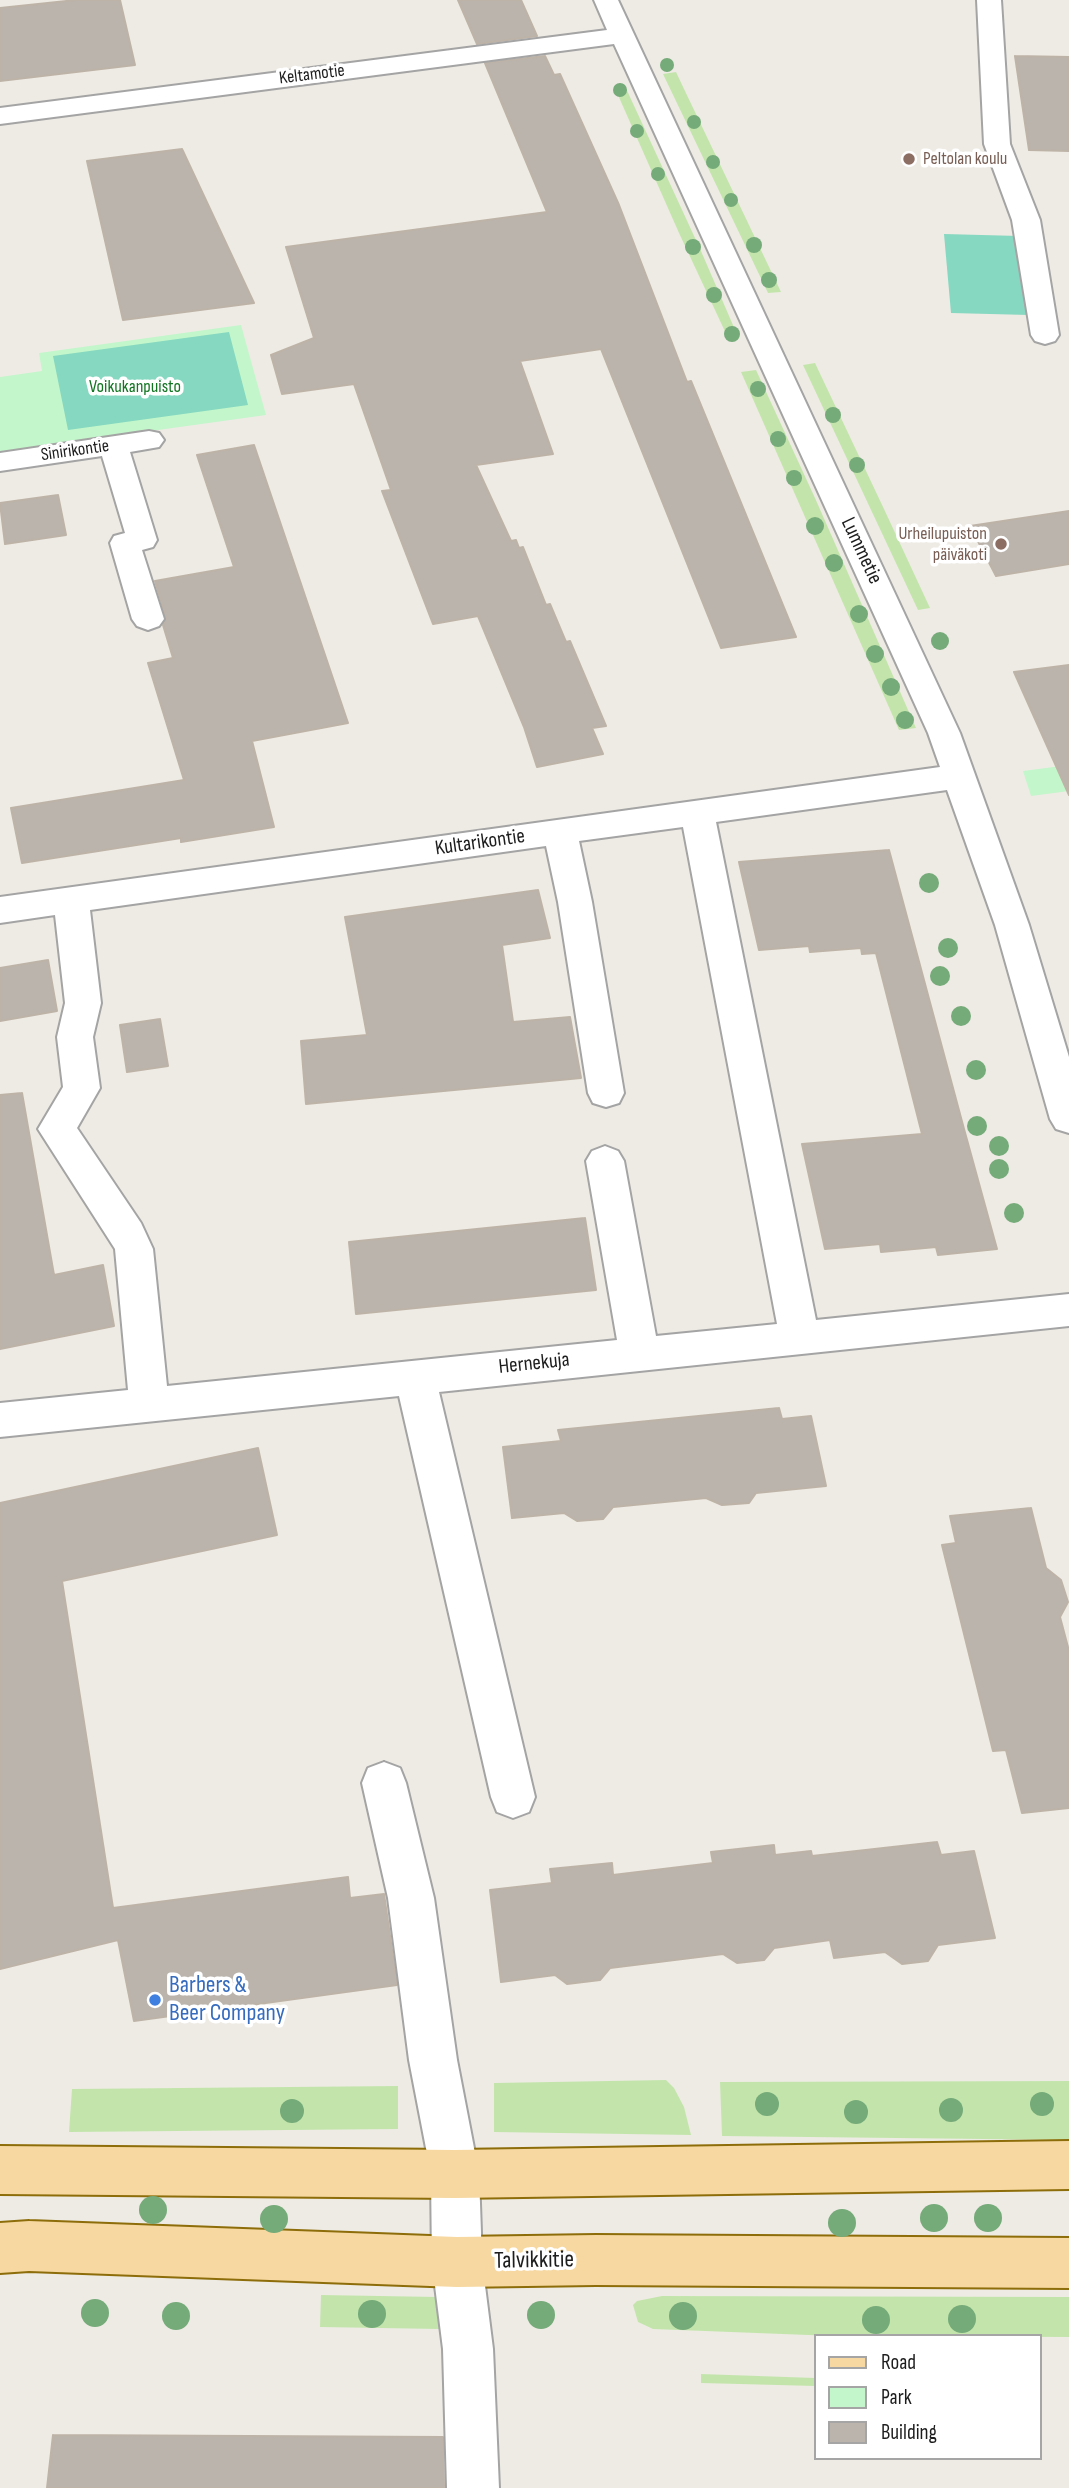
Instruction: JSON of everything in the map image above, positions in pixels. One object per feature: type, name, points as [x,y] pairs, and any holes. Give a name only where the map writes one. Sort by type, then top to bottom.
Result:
[{"type":"main road","points":[[0,2171],[455,2174],[1069,2165]]},
{"type":"main road","name":"Talvikkitie","points":[[0,2248],[29,2246],[457,2262],[610,2260],[1069,2263]]},
{"type":"street","name":"Lummetie","points":[[606,0],[902,640],[961,776],[1012,925],[1069,1119]]},
{"type":"street","points":[[989,0],[997,144],[1026,220],[1045,335]]},
{"type":"street","name":"Keltamotie","points":[[0,116],[82,103],[623,35]]},
{"type":"street","name":"Sinirikontie","points":[[0,462],[149,440]]},
{"type":"street","points":[[113,445],[142,540],[124,543],[148,619]]},
{"type":"street","name":"Kultarikontie","points":[[0,910],[961,776]]},
{"type":"street","points":[[697,813],[800,1338]]},
{"type":"street","points":[[560,832],[575,902],[606,1093]]},
{"type":"street","points":[[71,900],[83,1003],[75,1037],[82,1088],[57,1129],[127,1234],[134,1249],[149,1404]]},
{"type":"street","points":[[606,1161],[639,1354]]},
{"type":"street","name":"Hernekuja","points":[[0,1420],[1069,1310]]},
{"type":"street","points":[[415,1376],[513,1797]]},
{"type":"street","points":[[384,1783],[411,1898],[433,2060],[455,2174],[457,2262],[468,2350],[473,2488]]},
{"type":"green space","points":[[676,72],[781,292],[768,293],[663,74]]},
{"type":"green space","points":[[624,84],[739,339],[729,340],[679,233],[614,86]]},
{"type":"green space","points":[[944,234],[1019,236],[1029,315],[951,313]]},
{"type":"green space","name":"Voikukanpuisto","points":[[241,325],[266,415],[0,452],[0,377],[42,371],[39,353]]},
{"type":"green space","points":[[229,332],[248,405],[68,430],[53,356]]},
{"type":"green space","points":[[815,363],[930,608],[918,610],[803,365]]},
{"type":"green space","points":[[756,370],[916,728],[899,730],[741,372]]},
{"type":"green space","points":[[1069,765],[1069,791],[1031,796],[1023,771]]},
{"type":"green space","points":[[666,2080],[674,2088],[684,2107],[691,2135],[494,2132],[494,2083]]},
{"type":"green space","points":[[1069,2081],[1069,2140],[722,2136],[720,2082]]},
{"type":"green space","points":[[398,2086],[398,2129],[69,2132],[72,2089]]},
{"type":"green space","points":[[321,2295],[439,2297],[439,2329],[320,2327]]},
{"type":"green space","points":[[662,2296],[1069,2297],[1069,2337],[1041,2337],[1041,2334],[814,2335],[653,2329],[638,2322],[633,2305],[637,2301]]},
{"type":"green space","points":[[701,2374],[814,2378],[814,2386],[701,2383]]},
{"type":"building","points":[[76,0],[120,0],[135,65],[0,81],[0,8]]},
{"type":"building","points":[[458,0],[521,0],[537,36],[477,44]]},
{"type":"building","points":[[545,56],[554,75],[560,74],[619,205],[687,382],[691,381],[796,637],[721,648],[601,349],[520,361],[553,454],[476,465],[511,541],[516,540],[519,548],[523,547],[546,605],[550,604],[566,642],[570,641],[606,726],[592,728],[603,754],[537,767],[524,727],[478,616],[433,624],[382,491],[391,490],[354,384],[282,394],[271,355],[314,338],[286,247],[547,212],[485,63]]},
{"type":"building","points":[[1015,56],[1069,57],[1069,151],[1029,150]]},
{"type":"building","points":[[182,149],[254,303],[123,320],[87,161]]},
{"type":"building","points":[[254,445],[348,723],[252,741],[274,827],[181,842],[181,838],[22,863],[11,808],[184,780],[148,663],[173,658],[163,625],[166,618],[155,581],[234,567],[197,455]]},
{"type":"building","points":[[58,495],[66,535],[5,544],[0,503]]},
{"type":"building","points":[[1069,511],[1069,564],[996,576],[970,526]]},
{"type":"building","points":[[1069,665],[1069,795],[1014,672]]},
{"type":"building","points":[[889,850],[997,1249],[938,1255],[936,1247],[881,1252],[880,1244],[825,1249],[802,1144],[922,1134],[876,953],[862,954],[861,948],[810,952],[809,946],[759,950],[739,862]]},
{"type":"building","points":[[538,890],[550,938],[502,945],[513,1022],[570,1017],[581,1078],[306,1104],[301,1041],[367,1035],[345,917]]},
{"type":"building","points":[[48,960],[57,1011],[0,1021],[0,968]]},
{"type":"building","points":[[160,1019],[168,1066],[127,1072],[120,1025]]},
{"type":"building","points":[[22,1093],[54,1275],[103,1265],[114,1326],[0,1349],[0,1095]]},
{"type":"building","points":[[585,1218],[596,1290],[356,1314],[349,1242]]},
{"type":"building","points":[[779,1408],[782,1419],[811,1416],[826,1486],[756,1493],[749,1503],[722,1505],[706,1498],[613,1507],[603,1519],[577,1521],[564,1513],[512,1518],[503,1447],[561,1441],[558,1430]]},
{"type":"building","points":[[258,1448],[277,1535],[62,1581],[113,1908],[348,1877],[350,1898],[384,1894],[397,1985],[134,2021],[118,1940],[0,1969],[0,1503]]},
{"type":"building","points":[[1031,1508],[1046,1568],[1061,1580],[1068,1602],[1060,1617],[1069,1651],[1069,1808],[1022,1813],[1006,1750],[993,1751],[942,1545],[956,1543],[950,1516]]},
{"type":"building","points":[[937,1842],[941,1855],[974,1851],[995,1938],[938,1945],[928,1961],[902,1964],[885,1952],[834,1958],[830,1940],[774,1948],[764,1960],[737,1963],[723,1954],[610,1968],[600,1980],[567,1984],[555,1975],[501,1982],[490,1890],[552,1883],[550,1869],[612,1863],[613,1875],[713,1863],[711,1852],[774,1845],[775,1855],[811,1851],[812,1856]]},
{"type":"building","points":[[53,2435],[443,2437],[444,2488],[47,2488]]},
{"type":"place","name":"Peltolan koulu","points":[[909,159]]},
{"type":"place","name":"Urheilupuiston päiväkoti","points":[[1001,544]]},
{"type":"place","name":"Barbers & Beer Company","points":[[155,2000]]}]
